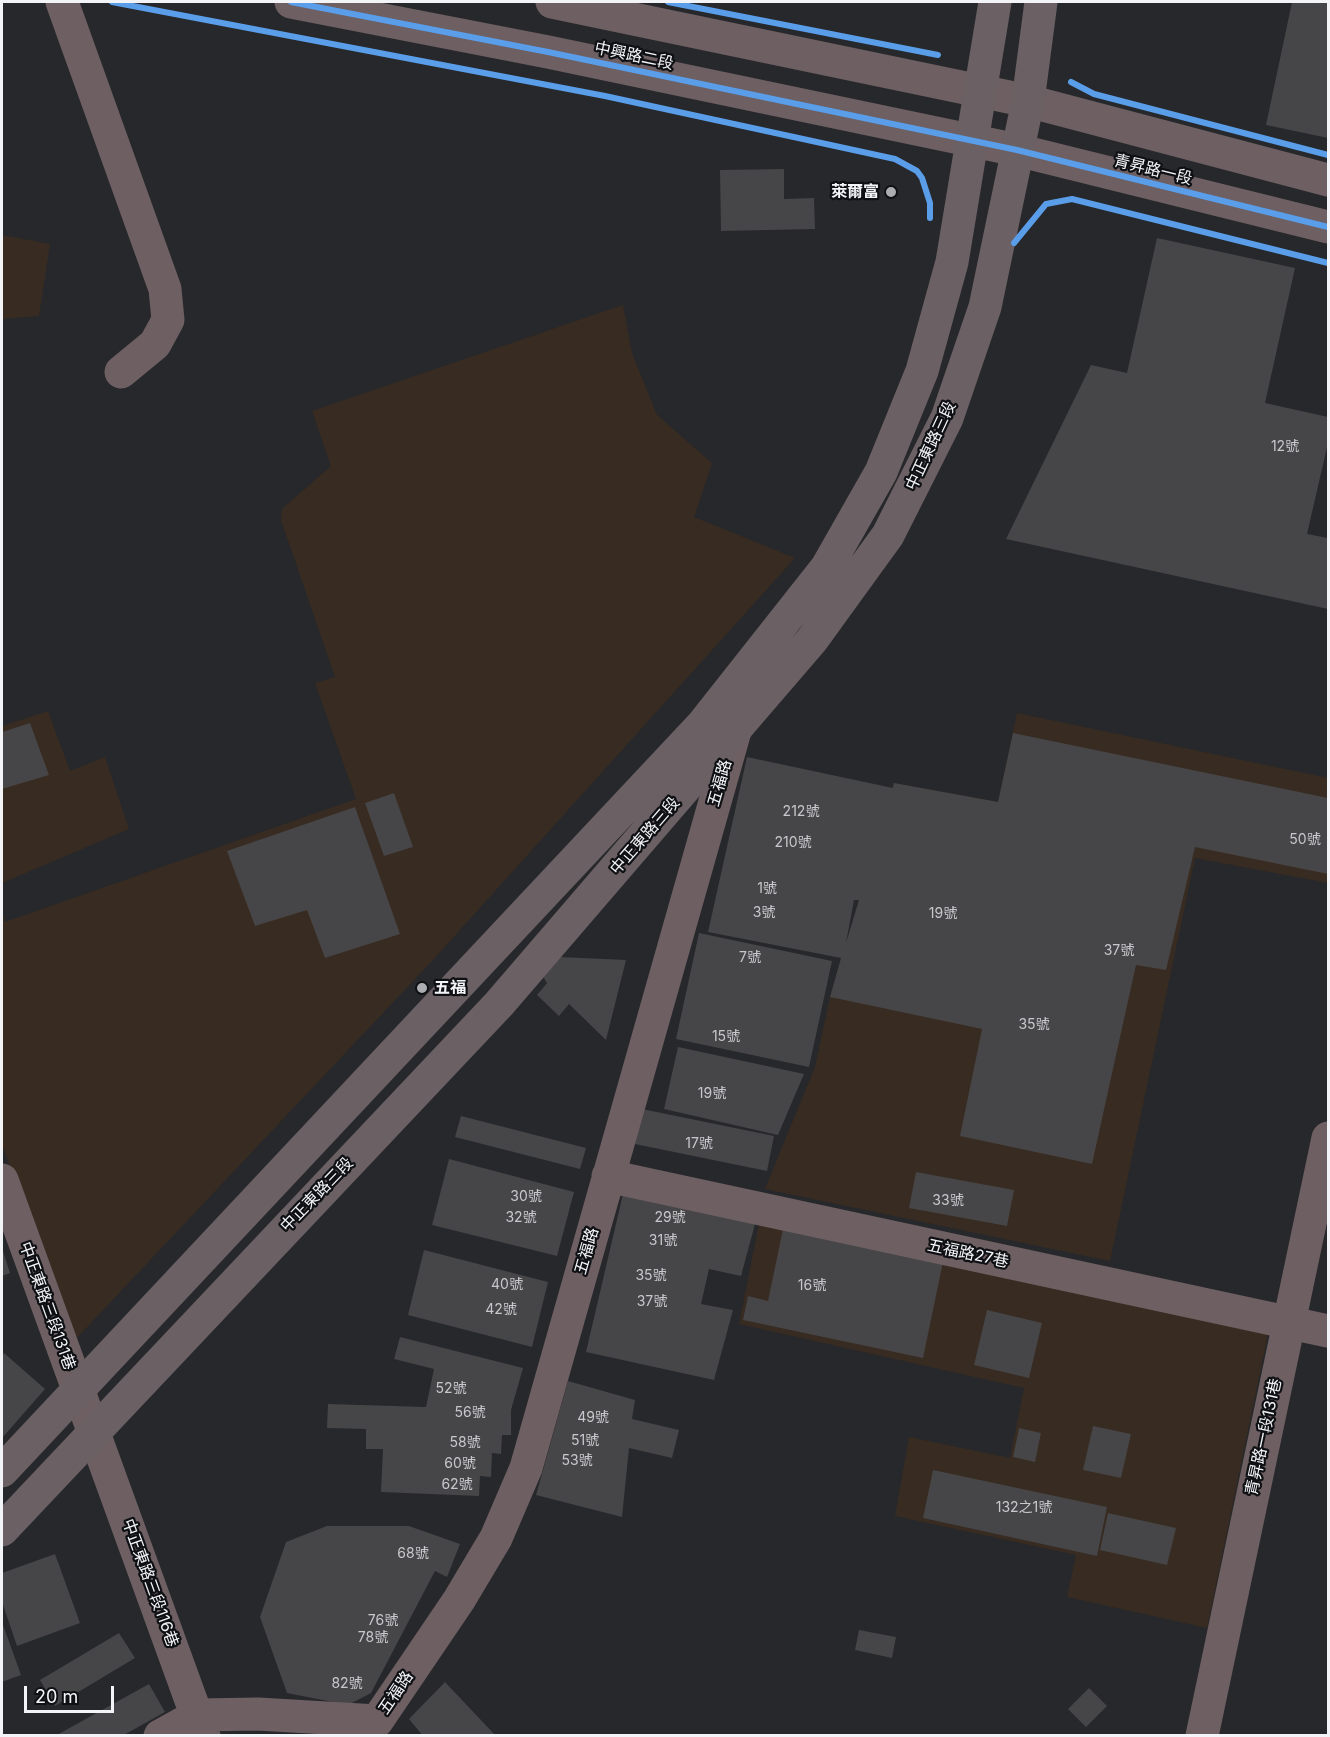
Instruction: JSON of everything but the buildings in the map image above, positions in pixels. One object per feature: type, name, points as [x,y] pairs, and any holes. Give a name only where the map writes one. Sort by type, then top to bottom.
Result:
[{"type":"main road","name":"中正東路三段","points":[[2,1471],[77,1388],[703,724],[827,567],[881,472],[922,371],[952,262],[995,2]]},
{"type":"main road","name":"中正東路三段","points":[[2,1530],[499,1004],[812,640],[888,535],[947,418],[985,307],[1028,101],[1041,2]]},
{"type":"street","points":[[62,2],[165,289],[168,320],[155,344],[121,372]]},
{"type":"street","name":"中興路二段","points":[[291,2],[971,140]]},
{"type":"street","points":[[552,2],[980,92]]},
{"type":"street","points":[[610,65],[621,16]]},
{"type":"street","name":"青昇路一段","points":[[980,92],[1028,101],[1329,180]]},
{"type":"street","name":"青昇路一段","points":[[971,140],[1329,227]]},
{"type":"street","name":"五福路","points":[[384,1728],[496,1538],[522,1478],[735,731]]},
{"type":"street","name":"青昇路一段131巷","points":[[1202,1736],[1329,1138]]},
{"type":"street","name":"五福路27巷","points":[[608,1176],[1329,1331]]},
{"type":"street","name":"中正東路三段131巷","points":[[2,1180],[77,1388],[95,1431]]},
{"type":"street","name":"中正東路三段116巷","points":[[95,1431],[201,1725]]},
{"type":"street","points":[[160,1736],[258,1714],[384,1728]]},
{"type":"shaded area","points":[[2,235],[50,244],[39,316],[2,319]]},
{"type":"shaded area","points":[[623,305],[632,353],[657,415],[712,463],[694,517],[795,558],[432,961],[72,1343],[2,1144],[2,912],[5,922],[356,799],[315,683],[335,677],[281,520],[282,509],[331,466],[312,411]]},
{"type":"shaded area","points":[[48,711],[70,771],[105,757],[129,829],[2,883],[2,726]]},
{"type":"shaded area","points":[[1017,713],[1328,778],[1328,883],[1195,858],[1110,1261],[765,1189],[815,1067],[830,997],[894,783],[998,802]]},
{"type":"shaded area","points":[[760,1219],[1269,1329],[1207,1628],[1067,1597],[1076,1555],[895,1516],[909,1437],[1010,1458],[1024,1388],[739,1324]]},
{"type":"cycle path","points":[[112,2],[605,96],[895,159],[917,171],[922,178],[930,203],[930,218]]},
{"type":"cycle path","points":[[291,2],[548,52],[1017,150],[1328,227]]},
{"type":"cycle path","points":[[668,2],[938,55]]},
{"type":"cycle path","points":[[1071,82],[1094,94],[1328,155]]},
{"type":"cycle path","points":[[1014,243],[1046,204],[1072,199],[1328,263]]},
{"type":"place","name":"萊爾富","points":[[891,192]]},
{"type":"place","name":"五福","points":[[422,988]]}]
